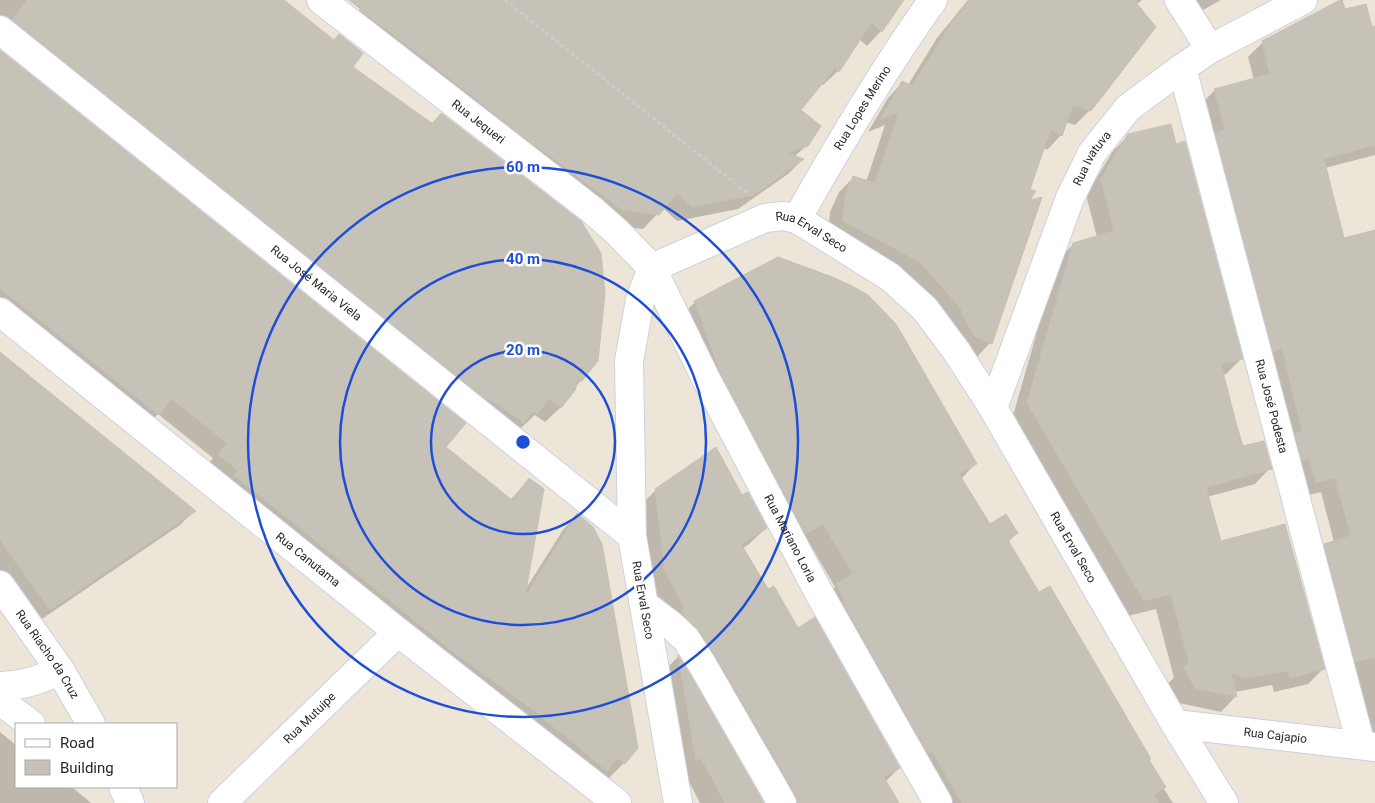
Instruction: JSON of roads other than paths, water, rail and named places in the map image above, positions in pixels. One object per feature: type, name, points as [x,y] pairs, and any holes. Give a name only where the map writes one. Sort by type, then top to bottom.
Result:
[{"type":"street","name":"Rua Jequeri","points":[[321,0],[591,209],[617,232],[652,268]]},
{"type":"street","name":"Rua Lopes Merino","points":[[797,219],[826,166],[898,50],[933,0]]},
{"type":"street","points":[[1179,0],[1210,49]]},
{"type":"street","name":"Rua Ivatuva","points":[[993,408],[1070,198],[1092,153],[1128,108],[1182,68],[1210,49],[1303,0]]},
{"type":"street","name":"Rua José Maria Viela","points":[[0,30],[632,536]]},
{"type":"street","name":"Rua José Podesta","points":[[1182,68],[1368,746]]},
{"type":"street","name":"Rua Erval Seco","points":[[678,803],[632,536],[629,361],[640,300],[652,268],[765,218],[783,216],[797,219],[890,277],[925,309],[957,352],[993,408],[1175,724],[1224,803]]},
{"type":"street","name":"Rua Mariano Loria","points":[[652,268],[705,377],[819,594],[938,803]]},
{"type":"street","name":"Rua Canutama","points":[[0,312],[398,632],[617,803]]},
{"type":"street","name":"Rua Riacho da Cruz","points":[[0,585],[60,670],[90,723]]},
{"type":"street","points":[[645,605],[686,639],[782,803]]},
{"type":"street","name":"Rua Mutuipe","points":[[222,803],[398,632]]},
{"type":"street","points":[[0,686],[23,684],[44,678],[60,670]]},
{"type":"street","points":[[0,701],[31,723]]},
{"type":"street","name":"Rua Cajapio","points":[[1175,724],[1368,746]]},
{"type":"street","points":[[123,788],[130,803]]}]
